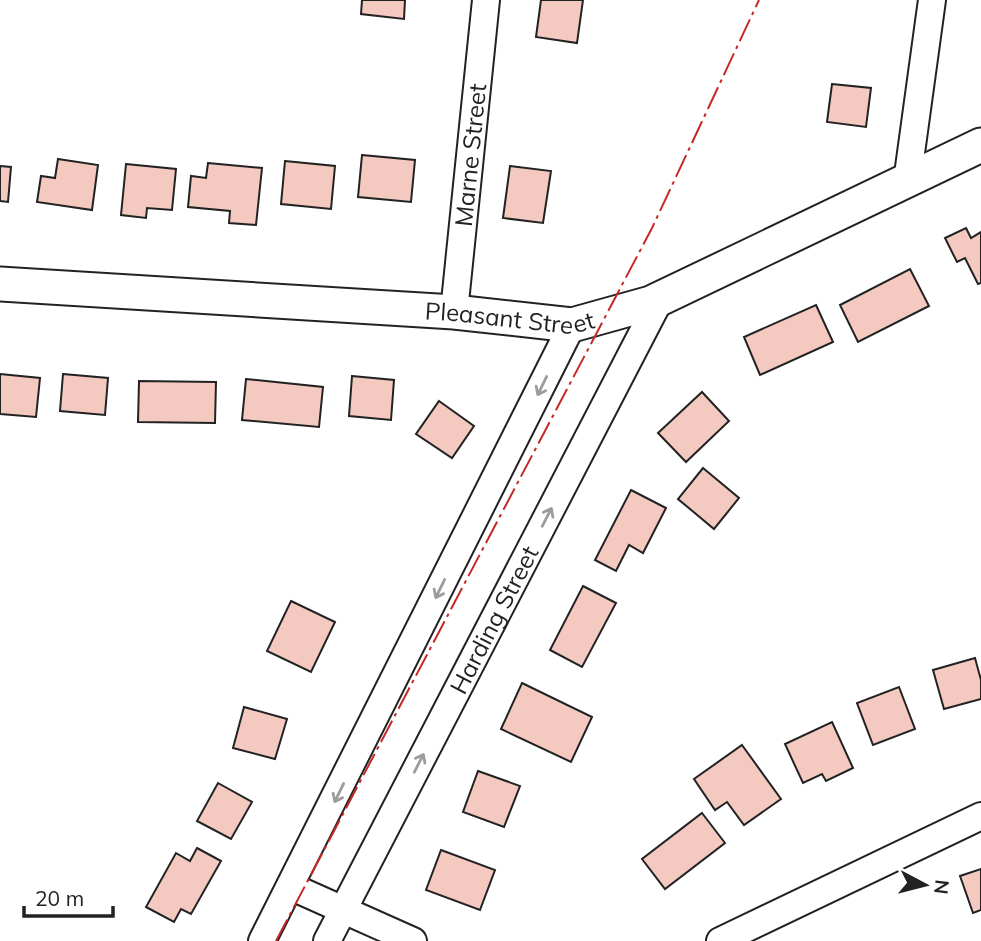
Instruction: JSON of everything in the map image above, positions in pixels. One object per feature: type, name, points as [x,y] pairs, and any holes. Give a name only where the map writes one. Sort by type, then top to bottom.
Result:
[{"type":"street","name":"Marne Street","points":[[454,312],[486,0]]},
{"type":"street","points":[[906,182],[932,0]]},
{"type":"street","name":"Pleasant Street","points":[[0,284],[454,312],[572,325],[660,299],[981,145]]},
{"type":"street","name":"Harding Street","points":[[327,941],[660,299]]},
{"type":"street","points":[[262,941],[292,887],[572,325]]},
{"type":"street","points":[[720,941],[981,816]]},
{"type":"street","points":[[292,887],[414,941]]},
{"type":"building","points":[[362,0],[405,0],[404,19],[361,14]]},
{"type":"building","points":[[541,0],[583,0],[577,43],[536,37]]},
{"type":"building","points":[[832,84],[871,88],[866,127],[827,122]]},
{"type":"building","points":[[362,155],[415,160],[411,202],[358,197]]},
{"type":"building","points":[[58,159],[98,165],[92,210],[37,202],[41,176],[55,178]]},
{"type":"building","points":[[285,161],[335,166],[331,209],[281,204]]},
{"type":"building","points":[[208,163],[262,168],[256,225],[229,223],[230,211],[188,207],[191,176],[206,178]]},
{"type":"building","points":[[126,164],[176,169],[172,210],[147,208],[146,218],[121,215]]},
{"type":"building","points":[[0,166],[11,167],[8,202],[0,201]]},
{"type":"building","points":[[510,166],[551,171],[543,223],[503,218]]},
{"type":"building","points":[[966,228],[971,238],[981,232],[981,283],[978,284],[965,258],[957,262],[945,238]]},
{"type":"building","points":[[910,269],[929,306],[858,342],[840,305]]},
{"type":"building","points":[[816,305],[833,342],[760,375],[744,337]]},
{"type":"building","points":[[0,374],[40,378],[36,417],[0,414]]},
{"type":"building","points":[[63,374],[108,378],[105,415],[60,411]]},
{"type":"building","points":[[352,376],[394,380],[391,420],[349,416]]},
{"type":"building","points":[[246,379],[323,387],[319,427],[242,420]]},
{"type":"building","points":[[139,381],[216,382],[215,423],[138,422]]},
{"type":"building","points":[[702,392],[729,421],[686,462],[658,433]]},
{"type":"building","points":[[439,401],[474,426],[452,458],[416,434]]},
{"type":"building","points":[[703,468],[739,498],[714,529],[678,499]]},
{"type":"building","points":[[631,490],[666,508],[643,553],[629,545],[616,571],[595,560]]},
{"type":"building","points":[[583,586],[616,603],[582,667],[550,650]]},
{"type":"building","points":[[291,601],[335,622],[311,672],[267,651]]},
{"type":"building","points":[[975,658],[981,680],[981,699],[944,709],[933,670]]},
{"type":"building","points":[[522,683],[592,717],[571,762],[501,729]]},
{"type":"building","points":[[899,687],[915,729],[873,745],[857,703]]},
{"type":"building","points":[[244,707],[287,719],[275,759],[233,748]]},
{"type":"building","points":[[832,722],[853,768],[826,781],[822,774],[803,783],[785,744]]},
{"type":"building","points":[[742,745],[781,799],[744,825],[727,802],[715,810],[694,779]]},
{"type":"building","points":[[478,771],[520,786],[504,827],[463,812]]},
{"type":"building","points":[[218,783],[252,802],[231,839],[197,821]]},
{"type":"building","points":[[702,813],[725,843],[665,889],[642,859]]},
{"type":"building","points":[[197,848],[221,861],[191,914],[181,909],[174,922],[146,907],[176,853],[190,861]]},
{"type":"building","points":[[441,850],[495,870],[480,910],[426,890]]},
{"type":"building","points":[[981,869],[981,910],[973,913],[960,876]]},
{"type":"power","points":[[276,941],[652,228],[759,0]]}]
